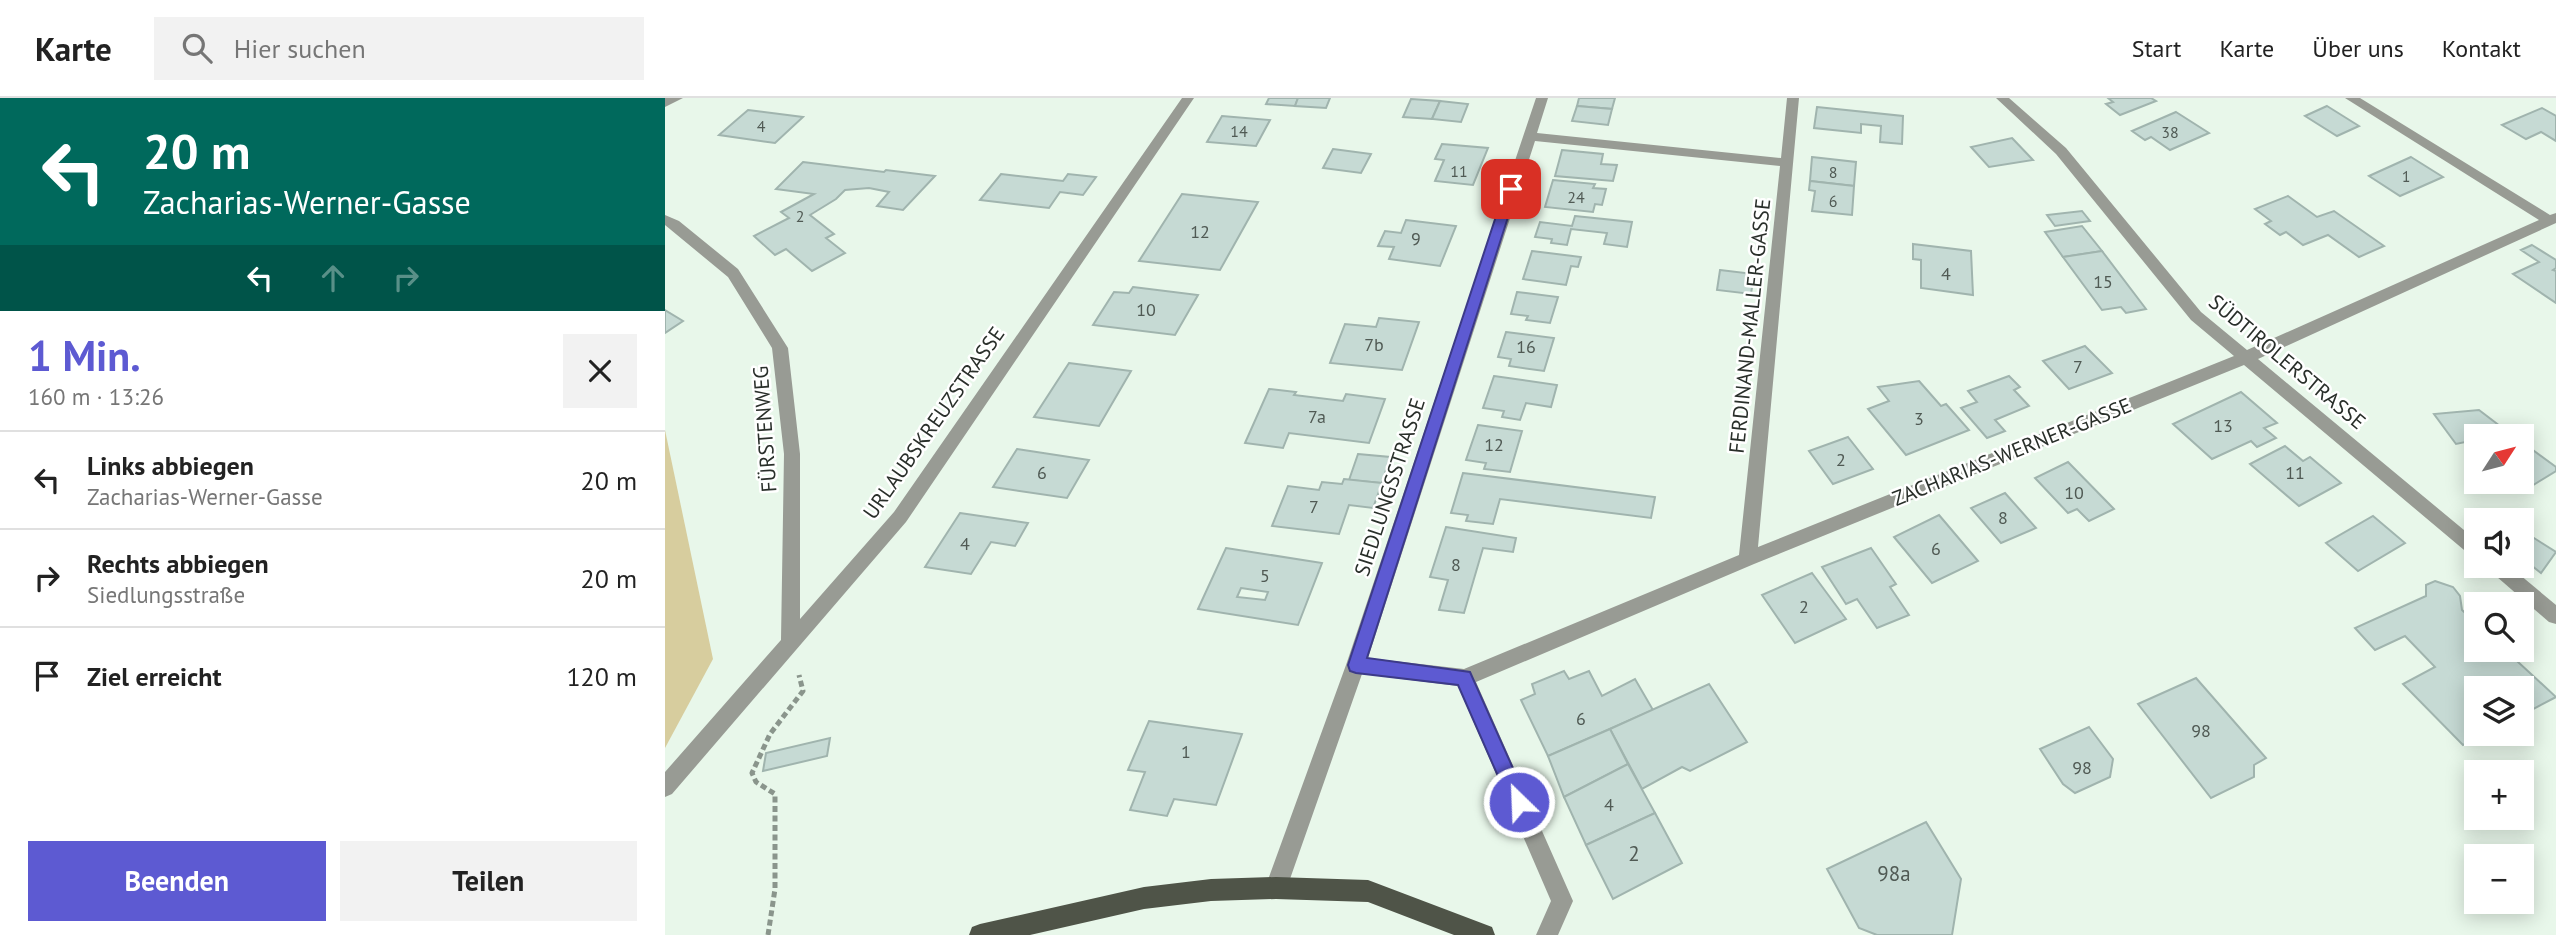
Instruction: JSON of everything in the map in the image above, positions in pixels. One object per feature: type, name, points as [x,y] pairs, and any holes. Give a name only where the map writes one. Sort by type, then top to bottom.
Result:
[{"type":"main road","points":[[980,935],[1144,898],[1211,890],[1276,888],[1368,891],[1484,935]]},
{"type":"street","points":[[665,103],[677,98]]},
{"type":"street","name":"URLAUBSKREUZSTRASSE","points":[[665,787],[790,640],[900,517],[1188,98]]},
{"type":"street","name":"SIEDLUNGSSTRASSE","points":[[1276,888],[1356,665],[1542,98]]},
{"type":"street","name":"FERDINAND-MALLER-GASSE","points":[[1748,559],[1793,98]]},
{"type":"street","name":"SÜDTIROLERSTRASSE","points":[[2002,98],[2061,152],[2196,316],[2464,540]]},
{"type":"street","points":[[2351,98],[2553,220]]},
{"type":"street","points":[[1528,136],[1787,163]]},
{"type":"street","name":"FÜRSTENWEG","points":[[665,220],[674,224],[733,273],[780,348],[792,454],[790,640]]},
{"type":"street","name":"ZACHARIAS-WERNER-GASSE","points":[[1356,665],[1464,678],[1748,559],[2245,358],[2553,220]]},
{"type":"street","points":[[2511,578],[2556,616]]},
{"type":"street","points":[[1464,678],[1562,901],[1547,935]]},
{"type":"path","points":[[768,935],[775,889],[775,794],[756,782],[751,773],[770,734],[803,691],[790,640]]},
{"type":"shaded area","points":[[665,430],[713,659],[665,748]]},
{"type":"building","points":[[1269,98],[1298,98],[1295,106],[1266,104]]},
{"type":"building","points":[[1298,98],[1330,98],[1326,108],[1295,106]]},
{"type":"building","points":[[1579,98],[1615,98],[1612,109],[1577,106]]},
{"type":"building","points":[[2108,98],[2151,98],[2156,101],[2120,115],[2106,104],[2113,102]]},
{"type":"building","points":[[1411,99],[1440,101],[1432,119],[1403,117]]},
{"type":"building","points":[[1440,101],[1468,104],[1461,122],[1432,119]]},
{"type":"building","points":[[1577,106],[1612,109],[1608,125],[1572,121]]},
{"type":"building","points":[[2327,106],[2359,126],[2337,136],[2305,116]]},
{"type":"building","points":[[1817,107],[1903,116],[1902,144],[1880,142],[1881,126],[1861,124],[1861,133],[1814,128]]},
{"type":"building","points":[[2542,108],[2556,116],[2556,141],[2541,132],[2526,139],[2502,125]]},
{"type":"building","points":[[748,110],[803,117],[775,143],[719,135]]},
{"type":"building","points":[[2176,112],[2209,133],[2170,150],[2151,137],[2145,140],[2132,131]]},
{"type":"building","points":[[1222,116],[1270,120],[1256,146],[1207,142]]},
{"type":"building","points":[[2012,138],[2033,160],[1989,167],[1971,147]]},
{"type":"building","points":[[1442,144],[1488,148],[1473,185],[1435,181],[1444,160],[1435,159]]},
{"type":"building","points":[[1333,149],[1371,154],[1361,173],[1323,168]]},
{"type":"building","points":[[1562,150],[1603,154],[1601,164],[1617,165],[1613,181],[1555,176]]},
{"type":"building","points":[[1812,157],[1856,162],[1854,186],[1810,181]]},
{"type":"building","points":[[2411,157],[2443,177],[2400,196],[2369,176]]},
{"type":"building","points":[[803,162],[935,176],[903,210],[877,206],[889,192],[869,188],[845,190],[810,215],[834,234],[826,238],[845,253],[812,271],[786,249],[775,255],[754,236],[789,218],[781,212],[814,194],[776,189]]},
{"type":"building","points":[[1001,174],[1063,181],[1068,174],[1096,177],[1083,195],[1060,192],[1049,208],[980,200]]},
{"type":"building","points":[[1553,180],[1595,184],[1593,188],[1606,189],[1602,205],[1595,204],[1593,212],[1545,207]]},
{"type":"building","points":[[1810,181],[1854,186],[1852,215],[1812,211],[1815,191],[1809,190]]},
{"type":"building","points":[[1182,194],[1258,202],[1220,270],[1139,261]]},
{"type":"building","points":[[2288,196],[2317,217],[2334,211],[2384,246],[2359,257],[2328,235],[2303,245],[2286,232],[2280,235],[2265,224],[2271,221],[2255,209]]},
{"type":"building","points":[[2082,211],[2090,221],[2055,226],[2047,215]]},
{"type":"building","points":[[1575,216],[1632,222],[1627,247],[1604,244],[1607,233],[1571,229],[1567,245],[1551,243],[1552,239],[1535,237],[1540,222],[1572,226]]},
{"type":"building","points":[[1406,220],[1456,226],[1440,266],[1389,259],[1394,247],[1378,246],[1385,231],[1401,233]]},
{"type":"building","points":[[2082,226],[2102,251],[2063,257],[2045,232]]},
{"type":"building","points":[[1913,244],[1971,251],[1973,295],[1921,288],[1921,260],[1913,259]]},
{"type":"building","points":[[2532,245],[2556,260],[2556,268],[2553,270],[2556,271],[2556,303],[2513,274],[2539,262],[2521,250]]},
{"type":"building","points":[[1532,251],[1581,257],[1578,267],[1571,266],[1566,285],[1523,279]]},
{"type":"building","points":[[2102,251],[2146,309],[2126,313],[2121,307],[2102,310],[2063,257]]},
{"type":"building","points":[[1720,270],[1754,274],[1751,294],[1717,290]]},
{"type":"building","points":[[1133,287],[1198,295],[1175,335],[1093,325],[1114,292],[1129,293]]},
{"type":"building","points":[[1517,292],[1558,297],[1550,323],[1526,320],[1528,316],[1511,314]]},
{"type":"building","points":[[665,310],[683,321],[665,333]]},
{"type":"building","points":[[1379,318],[1419,322],[1402,370],[1330,363],[1345,324],[1376,327]]},
{"type":"building","points":[[1506,332],[1554,338],[1544,371],[1509,366],[1511,359],[1498,357]]},
{"type":"building","points":[[2085,346],[2112,373],[2069,389],[2043,361]]},
{"type":"building","points":[[1069,363],[1131,371],[1099,426],[1034,417]]},
{"type":"building","points":[[1494,376],[1557,385],[1551,407],[1526,403],[1520,420],[1502,417],[1504,411],[1483,408]]},
{"type":"building","points":[[2009,376],[2020,387],[2014,390],[2029,406],[1995,420],[2005,431],[1987,438],[1961,408],[1977,402],[1968,391]]},
{"type":"building","points":[[1919,381],[1941,406],[1946,404],[1969,430],[1906,455],[1868,409],[1889,401],[1878,387]]},
{"type":"building","points":[[1269,389],[1343,401],[1346,394],[1385,399],[1369,443],[1289,433],[1283,448],[1245,443]]},
{"type":"building","points":[[2241,392],[2277,423],[2264,428],[2276,438],[2257,447],[2251,441],[2212,459],[2173,424]]},
{"type":"building","points":[[2479,410],[2497,424],[2464,424],[2464,442],[2456,444],[2434,414]]},
{"type":"building","points":[[1478,425],[1522,431],[1510,472],[1484,469],[1486,463],[1466,460]]},
{"type":"building","points":[[1848,437],[1873,469],[1833,484],[1809,451]]},
{"type":"building","points":[[2285,446],[2303,461],[2310,457],[2341,483],[2299,506],[2250,464]]},
{"type":"building","points":[[1017,449],[1089,460],[1067,498],[993,487]]},
{"type":"building","points":[[2534,451],[2556,467],[2556,471],[2534,485]]},
{"type":"building","points":[[1358,454],[1390,457],[1382,483],[1349,480]]},
{"type":"building","points":[[2068,462],[2114,509],[2089,521],[2077,509],[2068,513],[2035,478]]},
{"type":"building","points":[[1463,473],[1655,497],[1651,518],[1500,499],[1493,524],[1466,521],[1468,515],[1451,513]]},
{"type":"building","points":[[1344,479],[1382,483],[1373,508],[1349,505],[1339,534],[1272,526],[1288,486],[1319,490],[1322,482],[1342,484]]},
{"type":"building","points":[[2005,493],[2036,528],[2001,543],[1971,508]]},
{"type":"building","points":[[960,513],[1028,523],[1015,546],[991,542],[971,574],[925,567]]},
{"type":"building","points":[[1939,515],[1978,561],[1932,583],[1894,537]]},
{"type":"building","points":[[2373,516],[2405,543],[2358,571],[2326,543]]},
{"type":"building","points":[[1446,527],[1516,538],[1513,552],[1483,548],[1464,613],[1439,610],[1448,580],[1430,577]]},
{"type":"building","points":[[2534,538],[2556,552],[2541,573],[2534,567]]},
{"type":"building","points":[[1226,548],[1322,563],[1298,625],[1198,609]],"holes":[[[1241,588],[1268,592],[1265,600],[1237,597]]]},
{"type":"building","points":[[1871,548],[1896,584],[1890,587],[1909,615],[1877,628],[1857,599],[1846,604],[1822,567]]},
{"type":"building","points":[[1812,573],[1846,619],[1795,643],[1762,595]]},
{"type":"building","points":[[2435,581],[2453,587],[2460,596],[2464,612],[2464,662],[2518,662],[2533,676],[2464,676],[2463,745],[2403,684],[2435,667],[2405,636],[2375,650],[2355,628],[2426,596],[2426,585]]},
{"type":"building","points":[[1564,671],[1569,679],[1589,671],[1602,696],[1635,679],[1653,710],[1548,756],[1521,700],[1535,694],[1532,684]]},
{"type":"building","points":[[2534,677],[2556,697],[2534,709]]},
{"type":"building","points":[[2196,678],[2266,758],[2254,765],[2254,777],[2211,798],[2138,704]]},
{"type":"building","points":[[1709,684],[1747,742],[1690,771],[1682,767],[1642,789],[1610,729]]},
{"type":"building","points":[[1149,721],[1242,734],[1216,805],[1174,799],[1167,816],[1130,810],[1145,772],[1128,770]]},
{"type":"building","points":[[2089,727],[2113,759],[2110,777],[2075,793],[2063,784],[2040,749]]},
{"type":"building","points":[[1610,729],[1628,764],[1564,797],[1548,756]]},
{"type":"building","points":[[830,738],[827,756],[763,771],[766,753]]},
{"type":"building","points":[[1628,764],[1655,813],[1586,845],[1564,797]]},
{"type":"building","points":[[1655,813],[1682,863],[1613,899],[1586,845]]},
{"type":"building","points":[[1926,822],[1961,879],[1952,935],[1877,935],[1859,928],[1827,869]]},
{"type":"route","points":[[1511,189],[1356,665],[1464,678],[1519,802]]}]
